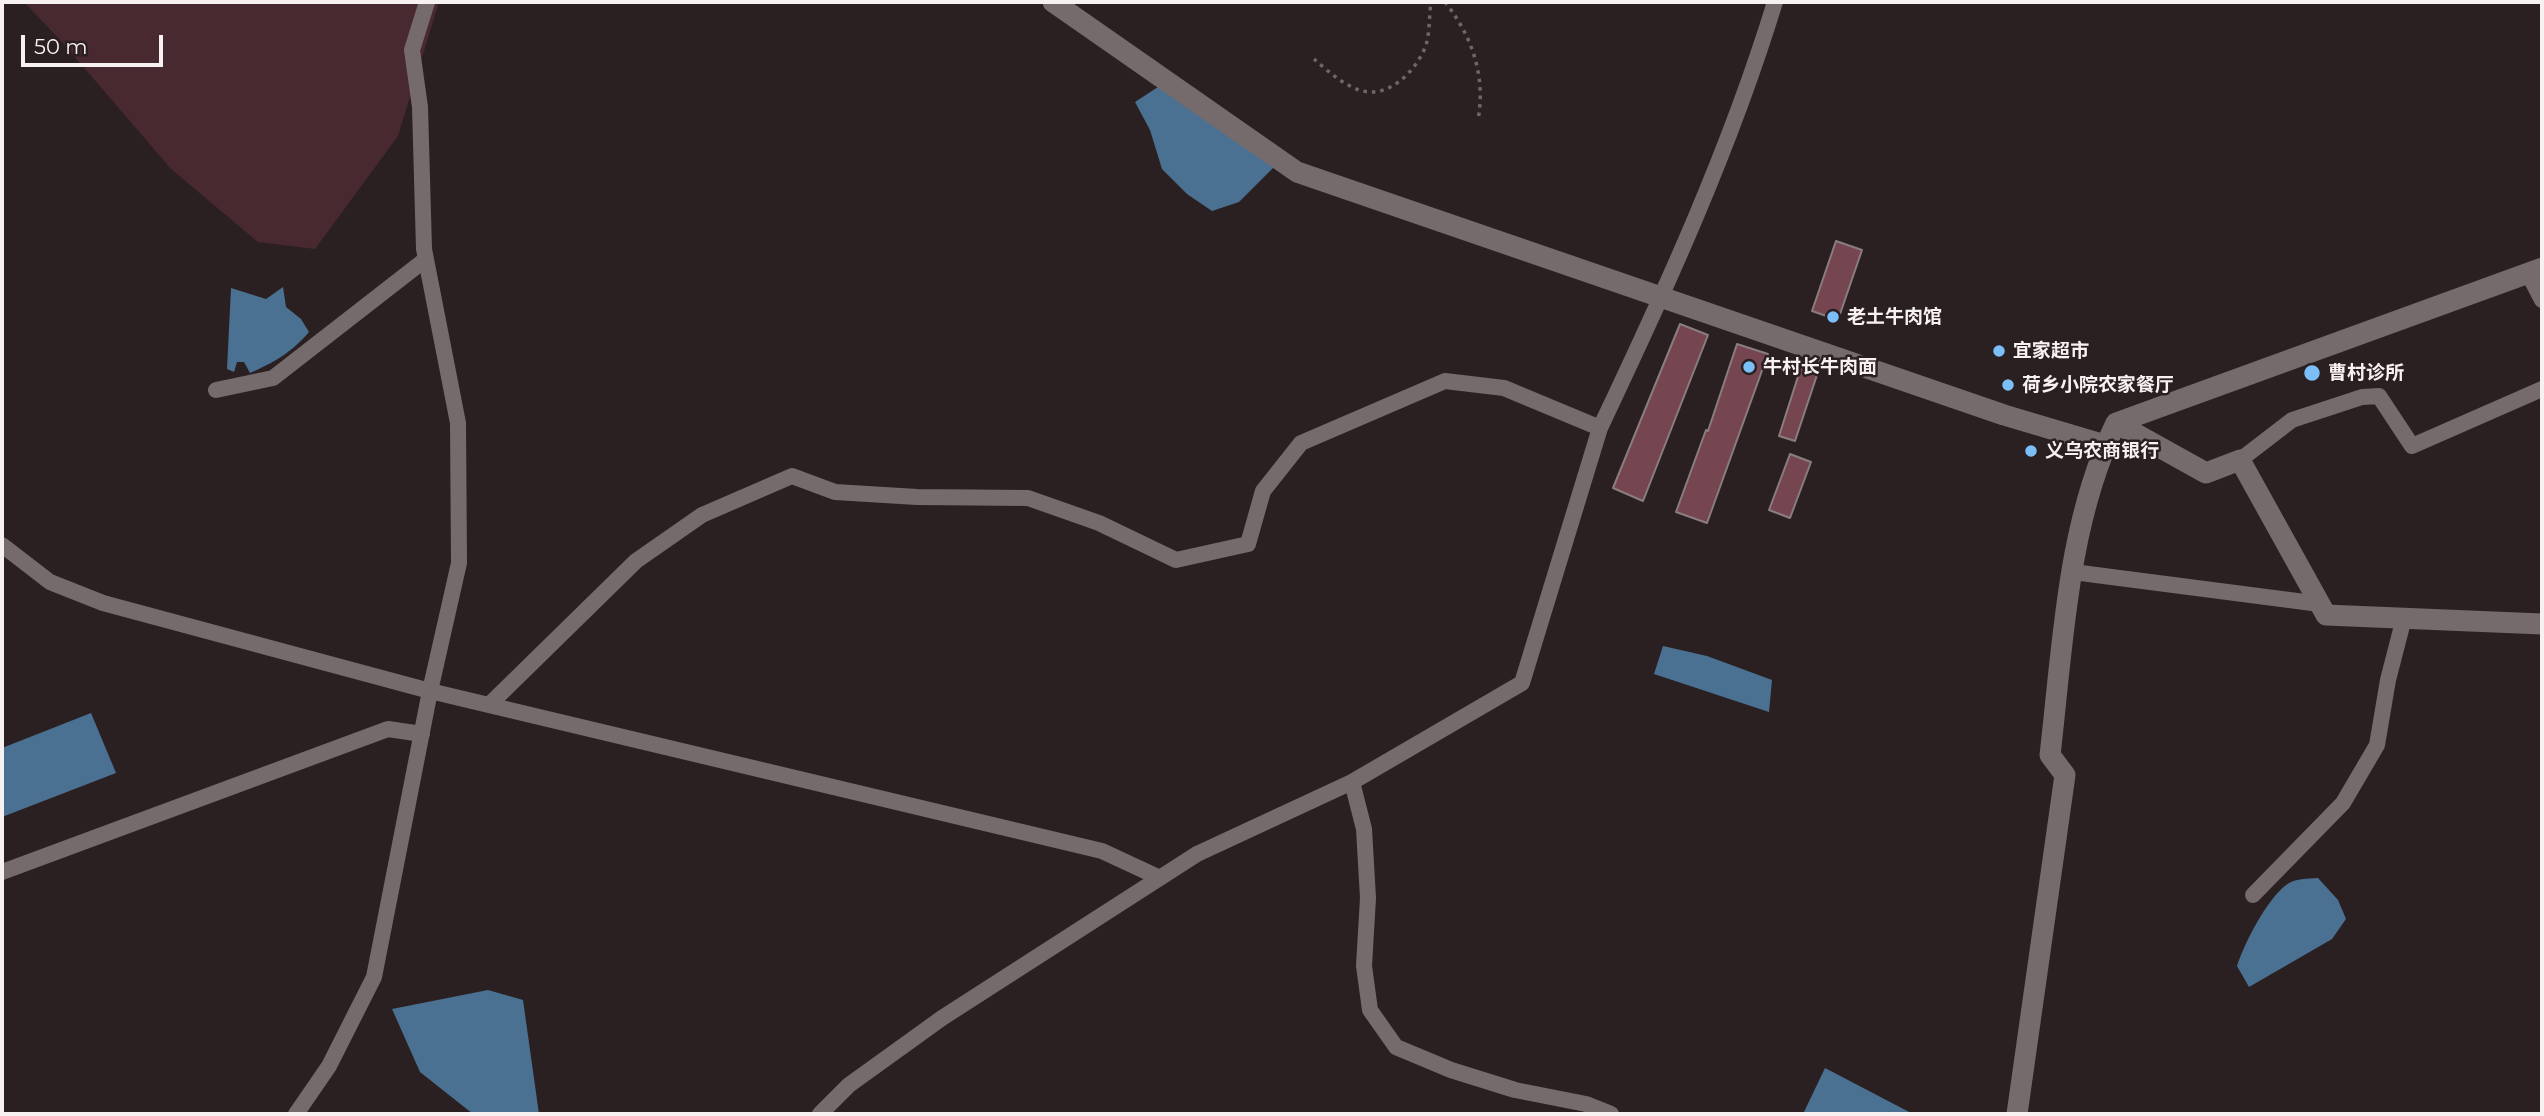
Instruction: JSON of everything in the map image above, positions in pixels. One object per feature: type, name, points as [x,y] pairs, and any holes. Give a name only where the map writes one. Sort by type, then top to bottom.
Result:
[{"type":"street","points":[[296,1114],[329,1066],[374,977],[430,691],[459,563],[458,422],[426,259],[420,107],[412,50],[428,2]]},
{"type":"street","points":[[1054,2],[1297,172],[2004,415],[2105,445]]},
{"type":"street","points":[[820,1114],[849,1085],[942,1018],[1197,854],[1352,782],[1522,683],[1600,428],[1662,298],[1747,92],[1775,2]]},
{"type":"street","points":[[216,390],[273,378],[426,259]]},
{"type":"street","points":[[2017,1114],[2064,775],[2050,755],[2073,572],[2095,469],[2116,423],[2535,271],[2542,300]]},
{"type":"street","points":[[489,705],[636,561],[702,515],[792,475],[835,492],[917,497],[1028,498],[1099,523],[1176,559],[1248,544],[1263,491],[1301,443],[1446,381],[1504,388],[1600,428]]},
{"type":"street","points":[[2116,423],[2206,473],[2240,460],[2292,420],[2362,397],[2379,396],[2412,446],[2542,389]]},
{"type":"street","points":[[2240,460],[2326,615],[2542,624]]},
{"type":"street","points":[[2,545],[50,582],[103,603],[430,691],[1102,851],[1160,877]]},
{"type":"street","points":[[2073,572],[2320,604]]},
{"type":"street","points":[[2253,895],[2343,803],[2377,745],[2388,680],[2404,618]]},
{"type":"street","points":[[2,872],[388,729],[422,734]]},
{"type":"street","points":[[1352,782],[1364,829],[1368,898],[1364,966],[1370,1010],[1396,1047],[1451,1070],[1516,1090],[1586,1104],[1611,1114]]},
{"type":"path","points":[[1314,59],[1336,78],[1370,92],[1397,83],[1416,66],[1426,43],[1431,2]]},
{"type":"path","points":[[1445,2],[1466,32],[1476,59],[1481,102],[1478,120]]},
{"type":"shaded area","points":[[24,2],[439,2],[398,136],[315,249],[258,242],[171,169]]},
{"type":"water","points":[[1161,85],[1274,167],[1239,202],[1212,211],[1187,194],[1162,169],[1150,130],[1135,102]]},
{"type":"water","points":[[283,287],[286,307],[301,319],[309,332],[282,356],[250,373],[244,362],[237,362],[234,372],[227,369],[231,288],[266,299]]},
{"type":"water","points":[[1663,646],[1707,656],[1772,680],[1769,712],[1654,674]]},
{"type":"water","points":[[91,713],[116,773],[2,817],[2,748]]},
{"type":"water","points":[[2318,878],[2338,900],[2346,919],[2332,939],[2249,987],[2237,966],[2264,911],[2286,885],[2302,879]]},
{"type":"water","points":[[488,990],[523,1000],[539,1114],[473,1114],[420,1072],[392,1009]]},
{"type":"water","points":[[1825,1068],[1913,1114],[1803,1114]]},
{"type":"building","points":[[1836,241],[1862,250],[1838,320],[1812,311]]},
{"type":"building","points":[[1680,324],[1708,335],[1643,501],[1613,488]]},
{"type":"building","points":[[1737,344],[1768,354],[1707,523],[1676,512],[1706,430],[1708,431]]},
{"type":"building","points":[[1802,364],[1819,369],[1795,441],[1779,436]]},
{"type":"building","points":[[1790,454],[1811,462],[1790,518],[1769,510]]},
{"type":"place","name":"老土牛肉馆","points":[[1833,317]]},
{"type":"place","name":"宜家超市","points":[[1999,351]]},
{"type":"place","name":"牛村长牛肉面","points":[[1749,367]]},
{"type":"place","name":"曹村诊所","points":[[2312,373]]},
{"type":"place","name":"荷乡小院农家餐厅","points":[[2008,385]]},
{"type":"place","name":"义乌农商银行","points":[[2031,451]]}]
